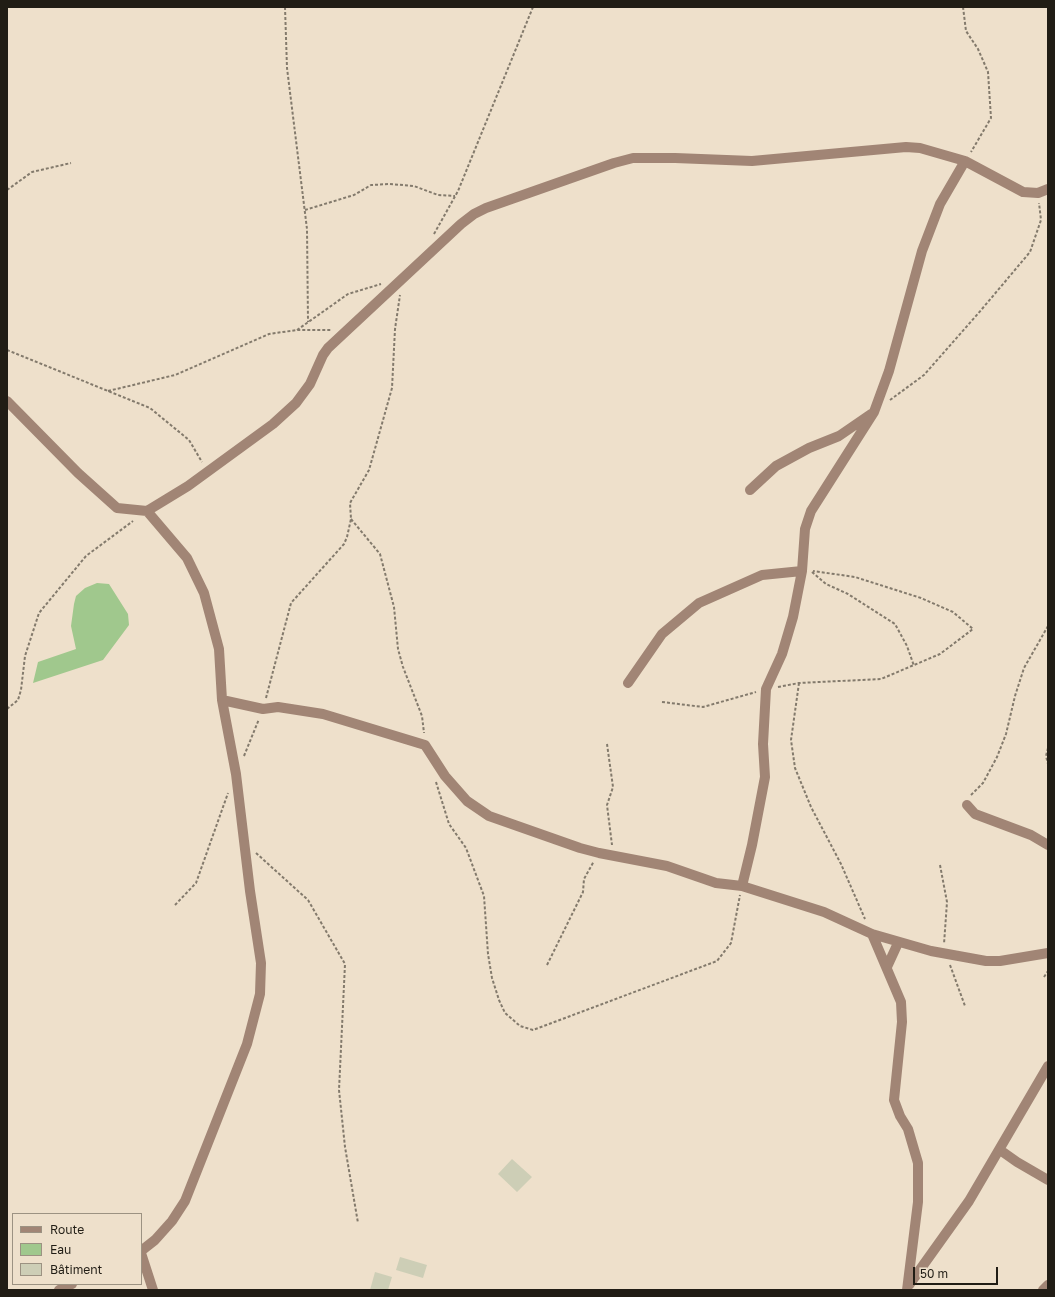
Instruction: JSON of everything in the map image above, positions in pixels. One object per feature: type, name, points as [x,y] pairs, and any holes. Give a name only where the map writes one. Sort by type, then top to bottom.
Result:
[{"type":"street","points":[[7,401],[78,473],[117,508],[147,511],[188,486],[207,470],[273,424],[296,403],[310,384],[323,355],[403,277],[474,214],[614,163],[633,158],[752,161],[913,147],[965,161],[1023,192],[1038,193],[1048,189]]},
{"type":"street","points":[[742,886],[752,845],[765,777],[763,744],[766,689],[782,654],[807,571],[805,529],[811,511],[874,412],[889,371],[922,251],[940,204],[965,161]]},
{"type":"street","points":[[750,490],[776,466],[809,448],[839,436],[874,412]]},
{"type":"street","points":[[142,1251],[155,1240],[172,1221],[185,1201],[247,1044],[258,1001],[261,963],[236,774],[222,700],[219,649],[204,592],[187,558],[147,511]]},
{"type":"street","points":[[628,683],[662,634],[699,602],[762,575],[807,571]]},
{"type":"street","points":[[222,700],[263,709],[278,707],[323,714],[425,745],[445,776],[467,801],[489,816],[599,853],[667,866],[716,883],[742,886],[824,912],[872,934],[898,943],[946,954],[986,961],[1000,961],[1048,953]]},
{"type":"street","points":[[967,805],[969,810],[974,814],[1031,835],[1048,845]]},
{"type":"street","points":[[872,934],[899,995],[902,1011],[894,1100],[898,1112],[908,1129],[918,1163],[918,1202],[908,1288]]},
{"type":"street","points":[[887,967],[898,943]]},
{"type":"street","points":[[908,1288],[969,1201],[1048,1066]]},
{"type":"street","points":[[1000,1150],[1048,1180]]},
{"type":"street","points":[[142,1255],[152,1290]]},
{"type":"street","points":[[59,1290],[70,1285]]},
{"type":"street","points":[[1043,1290],[1048,1285]]},
{"type":"path","points":[[286,7],[288,75],[307,228],[308,322]]},
{"type":"path","points":[[433,236],[455,196],[533,7]]},
{"type":"path","points":[[963,7],[966,31],[978,49],[988,72],[991,118],[965,161]]},
{"type":"path","points":[[7,190],[32,172],[71,163]]},
{"type":"path","points":[[305,210],[354,195],[371,185],[390,184],[414,186],[438,195],[455,196]]},
{"type":"path","points":[[874,412],[924,375],[1030,252],[1041,220],[1038,193]]},
{"type":"path","points":[[175,906],[196,883],[222,806],[263,709],[292,603],[344,544],[351,519],[350,503],[369,470],[392,388],[395,329],[403,277]]},
{"type":"path","points":[[297,330],[348,294],[382,283]]},
{"type":"path","points":[[108,391],[175,375],[269,334],[297,330],[347,330]]},
{"type":"path","points":[[7,350],[150,408],[189,440],[207,470]]},
{"type":"path","points":[[7,709],[18,700],[21,690],[25,656],[39,613],[86,556],[147,511]]},
{"type":"path","points":[[662,702],[703,707],[766,689],[799,683],[881,679],[940,654],[973,629],[953,612],[921,598],[856,577],[807,571]]},
{"type":"path","points":[[807,571],[826,584],[848,594],[895,624],[907,646],[914,666]]},
{"type":"path","points":[[967,805],[970,796],[983,783],[997,757],[1006,734],[1015,696],[1024,668],[1048,626]]},
{"type":"path","points":[[799,683],[791,740],[796,768],[811,807],[841,864],[872,934]]},
{"type":"path","points":[[1048,748],[1046,756],[1048,764]]},
{"type":"path","points":[[244,843],[308,900],[345,964],[339,1090],[345,1147],[358,1223]]},
{"type":"path","points":[[940,865],[947,902],[944,944],[946,954],[965,1006]]},
{"type":"path","points":[[533,1030],[717,961],[731,943],[742,886]]},
{"type":"path","points":[[1044,976],[1048,971]]},
{"type":"water","points":[[97,583],[109,584],[128,614],[129,625],[103,660],[33,683],[38,662],[76,649],[71,626],[76,596],[85,588]]},
{"type":"building","points":[[512,1159],[532,1177],[517,1192],[498,1174]]},
{"type":"building","points":[[400,1257],[427,1265],[423,1278],[396,1270]]},
{"type":"building","points":[[375,1272],[392,1277],[388,1290],[370,1290]]}]
